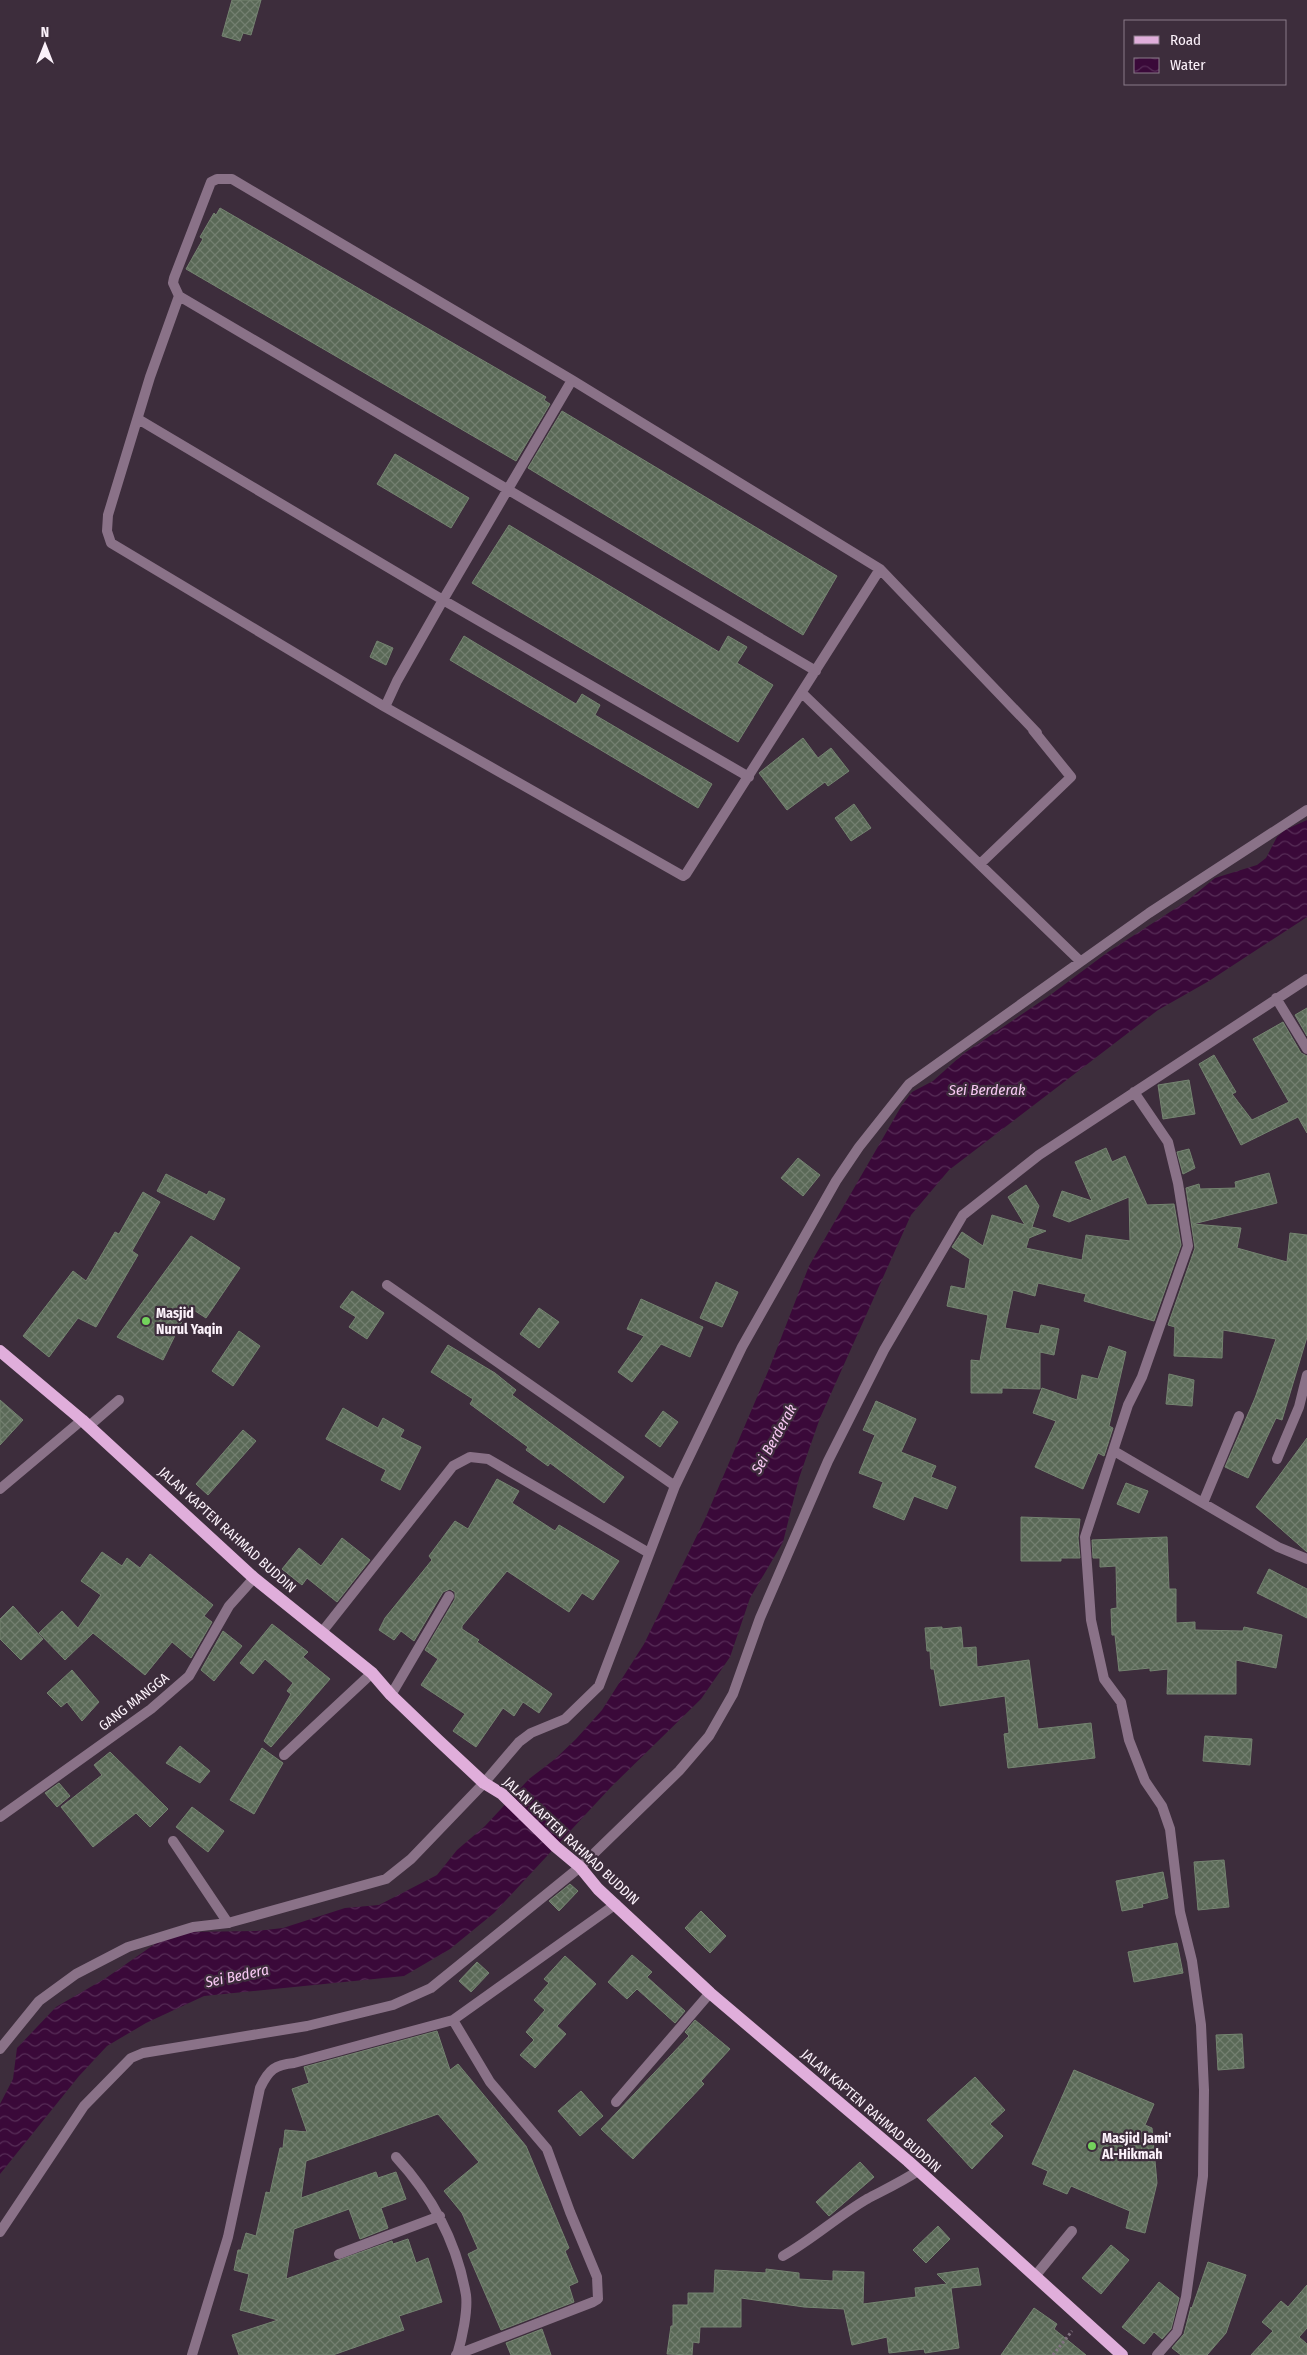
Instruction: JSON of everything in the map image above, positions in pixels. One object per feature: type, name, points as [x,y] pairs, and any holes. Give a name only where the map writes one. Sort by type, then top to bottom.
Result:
[{"type":"main road","name":"JALAN KAPTEN RAHMAD BUDDIN","points":[[0,1351],[86,1423],[254,1578],[372,1672],[391,1695],[484,1783],[502,1794],[556,1847],[580,1867],[598,1889],[710,1993],[918,2171],[1036,2275],[1122,2355]]},
{"type":"street","points":[[816,671],[179,296],[172,283],[211,182],[225,178],[232,179],[572,380],[880,569],[1037,733]]},
{"type":"street","points":[[179,296],[150,377],[108,514],[107,531],[111,543],[385,706],[680,875],[686,874],[880,569]]},
{"type":"street","points":[[385,706],[443,600],[510,490],[572,380]]},
{"type":"street","points":[[138,419],[443,600],[749,777]]},
{"type":"street","points":[[802,693],[1080,961]]},
{"type":"street","points":[[980,864],[1071,777],[1028,723]]},
{"type":"street","points":[[0,2049],[39,2001],[76,1974],[128,1947],[193,1927],[228,1924],[386,1879],[412,1858],[484,1783],[519,1742],[531,1733],[565,1720],[599,1686],[675,1486],[742,1348],[836,1181],[859,1147],[909,1084],[1149,913],[1307,810]]},
{"type":"street","points":[[0,2232],[84,2106],[131,2058],[144,2053],[332,2021],[393,2005],[431,1988],[580,1867],[679,1771],[709,1736],[733,1694],[760,1618],[828,1461],[884,1350],[963,1216],[1039,1156],[1307,979]]},
{"type":"street","points":[[1276,998],[1307,1049]]},
{"type":"street","points":[[1134,1092],[1168,1142],[1178,1183],[1188,1246],[1142,1378],[1128,1405],[1085,1537],[1091,1620],[1104,1679],[1121,1702],[1129,1740],[1145,1781],[1162,1806],[1170,1829],[1180,1912],[1192,1960],[1201,2026],[1204,2080],[1202,2176],[1186,2297],[1177,2332],[1157,2355]]},
{"type":"street","points":[[387,1285],[675,1486]]},
{"type":"street","points":[[1277,1459],[1299,1408],[1307,1375]]},
{"type":"street","points":[[0,1489],[119,1400]]},
{"type":"street","points":[[1203,1503],[1239,1416]]},
{"type":"street","points":[[1114,1450],[1278,1547],[1303,1558]]},
{"type":"street","points":[[322,1632],[453,1466],[470,1457],[488,1459],[649,1553]]},
{"type":"street","name":"GANG MANGGA","points":[[0,1817],[150,1709],[189,1676],[229,1606],[254,1578]]},
{"type":"street","points":[[391,1695],[449,1596]]},
{"type":"street","points":[[284,1755],[372,1672]]},
{"type":"street","points":[[173,1841],[228,1924]]},
{"type":"street","points":[[192,2355],[228,2237],[260,2088],[266,2075],[278,2065],[294,2063],[453,2020],[616,1904]]},
{"type":"street","points":[[616,2102],[710,1993]]},
{"type":"street","points":[[453,2020],[490,2082],[547,2149],[597,2278],[598,2295],[598,2299],[593,2302],[457,2355]]},
{"type":"street","points":[[396,2157],[425,2191],[440,2216],[452,2245],[466,2296],[464,2332],[457,2355]]},
{"type":"street","points":[[783,2256],[867,2199],[893,2188],[918,2171]]},
{"type":"street","points":[[339,2254],[440,2216]]},
{"type":"street","points":[[1036,2275],[1072,2231]]},
{"type":"path","points":[[1052,2355],[1082,2319]]},
{"type":"water","name":"Sei Berderak","points":[[1307,820],[1307,917],[1209,981],[1158,1010],[949,1170],[911,1215],[820,1418],[799,1478],[783,1542],[750,1598],[730,1657],[701,1699],[611,1787],[494,1913],[450,1949],[404,1976],[204,1996],[146,2023],[107,2046],[79,2076],[0,2174],[0,2104],[13,2079],[17,2048],[56,2007],[106,1978],[162,1939],[188,1932],[256,1931],[283,1928],[345,1908],[379,1905],[437,1875],[457,1850],[485,1826],[529,1779],[555,1759],[576,1739],[602,1710],[644,1644],[705,1519],[769,1369],[809,1266],[902,1105],[912,1092],[933,1081],[963,1054],[1049,996],[1108,952],[1187,901],[1215,878],[1257,865],[1266,858],[1277,837],[1285,830]]},
{"type":"building","points":[[232,0],[261,0],[251,35],[243,33],[240,41],[222,36]]},
{"type":"building","points":[[220,208],[546,397],[544,400],[550,404],[516,461],[186,269],[203,239],[200,237],[214,213],[216,215]]},
{"type":"building","points":[[562,411],[837,576],[803,635],[528,468]]},
{"type":"building","points":[[395,454],[469,498],[451,528],[377,484]]},
{"type":"building","points":[[509,525],[719,652],[728,636],[747,647],[737,663],[773,685],[738,742],[472,583]]},
{"type":"building","points":[[464,636],[576,704],[582,694],[600,705],[595,715],[712,784],[698,808],[450,660]]},
{"type":"building","points":[[377,641],[393,648],[386,665],[370,657]]},
{"type":"building","points":[[803,738],[818,758],[831,748],[849,771],[828,786],[825,782],[787,810],[759,773]]},
{"type":"building","points":[[854,804],[871,828],[851,841],[835,818]]},
{"type":"building","points":[[1307,1008],[1307,1036],[1295,1015]]},
{"type":"building","points":[[1283,1022],[1301,1053],[1307,1056],[1307,1133],[1298,1117],[1241,1145],[1199,1064],[1214,1055],[1236,1092],[1232,1094],[1252,1120],[1289,1102],[1253,1039]]},
{"type":"building","points":[[1189,1080],[1195,1114],[1163,1119],[1158,1085]]},
{"type":"building","points":[[1106,1148],[1112,1162],[1125,1156],[1147,1205],[1174,1204],[1181,1245],[1154,1321],[1084,1301],[1086,1294],[1038,1283],[1035,1296],[1013,1290],[1005,1328],[1039,1334],[1041,1325],[1059,1329],[1054,1355],[1040,1352],[1040,1389],[1002,1388],[1002,1393],[971,1393],[971,1360],[980,1361],[988,1315],[947,1306],[951,1286],[965,1289],[970,1259],[952,1247],[962,1232],[983,1246],[992,1215],[1025,1225],[1008,1197],[1026,1185],[1039,1206],[1032,1227],[1046,1231],[1029,1238],[1026,1248],[1082,1260],[1086,1235],[1130,1241],[1129,1197],[1069,1222],[1053,1216],[1062,1191],[1092,1201],[1075,1162]]},
{"type":"building","points":[[1189,1149],[1195,1168],[1183,1174],[1177,1152]]},
{"type":"building","points":[[798,1158],[820,1175],[803,1196],[781,1178]]},
{"type":"building","points":[[1269,1173],[1277,1203],[1193,1224],[1241,1228],[1237,1248],[1287,1262],[1290,1233],[1307,1235],[1307,1337],[1282,1420],[1276,1418],[1248,1478],[1225,1467],[1255,1398],[1276,1339],[1223,1330],[1222,1358],[1174,1356],[1175,1327],[1168,1325],[1195,1248],[1186,1188],[1199,1184],[1200,1189],[1236,1188],[1235,1182]]},
{"type":"building","points":[[166,1174],[207,1195],[209,1191],[225,1199],[214,1220],[157,1191]]},
{"type":"building","points":[[143,1192],[160,1202],[132,1251],[138,1255],[96,1327],[78,1318],[49,1357],[23,1336],[73,1271],[86,1281],[115,1232],[119,1234]]},
{"type":"building","points":[[191,1236],[240,1268],[206,1318],[189,1307],[163,1360],[117,1337]]},
{"type":"building","points":[[716,1282],[738,1292],[722,1327],[700,1318]]},
{"type":"building","points":[[352,1291],[384,1313],[367,1339],[349,1327],[356,1317],[340,1307]]},
{"type":"building","points":[[641,1299],[703,1327],[690,1357],[661,1344],[632,1382],[618,1372],[644,1336],[627,1329]]},
{"type":"building","points":[[539,1308],[559,1322],[539,1348],[520,1334]]},
{"type":"building","points":[[239,1331],[260,1346],[233,1386],[212,1371]]},
{"type":"building","points":[[448,1345],[495,1373],[516,1390],[512,1395],[624,1477],[604,1503],[550,1463],[548,1466],[526,1450],[528,1447],[470,1404],[473,1399],[431,1372]]},
{"type":"building","points":[[1109,1346],[1126,1352],[1109,1426],[1113,1428],[1104,1456],[1098,1453],[1083,1489],[1035,1467],[1056,1421],[1033,1413],[1042,1388],[1077,1400],[1082,1375],[1098,1379]]},
{"type":"building","points":[[1169,1374],[1194,1380],[1192,1406],[1166,1404]]},
{"type":"building","points":[[0,1400],[23,1420],[0,1445]]},
{"type":"building","points":[[876,1401],[916,1419],[901,1452],[936,1466],[931,1477],[956,1487],[947,1509],[914,1496],[904,1520],[873,1507],[883,1482],[859,1473],[875,1435],[863,1430]]},
{"type":"building","points":[[343,1408],[378,1428],[383,1418],[404,1430],[400,1437],[421,1447],[400,1490],[381,1480],[386,1470],[326,1439]]},
{"type":"building","points":[[663,1411],[678,1422],[660,1447],[645,1436]]},
{"type":"building","points":[[243,1430],[256,1441],[208,1495],[196,1484]]},
{"type":"building","points":[[1307,1438],[1307,1552],[1256,1507]]},
{"type":"building","points":[[497,1479],[519,1491],[512,1503],[555,1531],[559,1525],[619,1561],[593,1600],[582,1593],[569,1612],[507,1571],[462,1626],[462,1629],[479,1640],[477,1642],[552,1694],[539,1713],[523,1702],[514,1716],[503,1708],[476,1747],[453,1731],[465,1714],[421,1685],[438,1659],[425,1650],[455,1599],[455,1592],[450,1589],[443,1592],[414,1641],[401,1631],[394,1640],[379,1630],[385,1618],[432,1560],[429,1556],[455,1521],[468,1529]]},
{"type":"building","points":[[1126,1483],[1148,1491],[1139,1513],[1117,1504]]},
{"type":"building","points":[[1021,1517],[1080,1519],[1078,1538],[1080,1558],[1061,1558],[1061,1561],[1021,1561]]},
{"type":"building","points":[[1167,1537],[1169,1589],[1176,1589],[1176,1623],[1195,1622],[1195,1630],[1243,1631],[1244,1627],[1282,1635],[1276,1668],[1236,1660],[1236,1694],[1167,1694],[1168,1669],[1150,1671],[1150,1668],[1119,1671],[1115,1635],[1112,1635],[1111,1609],[1117,1608],[1116,1566],[1100,1567],[1100,1558],[1093,1558],[1092,1540]]},
{"type":"building","points":[[342,1538],[370,1560],[337,1602],[307,1578],[302,1585],[282,1569],[299,1548],[321,1566]]},
{"type":"building","points":[[102,1552],[122,1566],[127,1558],[140,1568],[150,1554],[213,1605],[204,1616],[212,1622],[191,1658],[172,1642],[145,1675],[93,1633],[65,1660],[39,1633],[62,1611],[78,1628],[101,1595],[81,1581]]},
{"type":"building","points":[[1269,1569],[1307,1589],[1307,1618],[1257,1593]]},
{"type":"building","points":[[13,1606],[43,1639],[21,1660],[0,1639],[0,1619]]},
{"type":"building","points":[[272,1624],[308,1652],[303,1657],[330,1679],[271,1747],[264,1741],[291,1694],[287,1691],[293,1683],[265,1659],[253,1674],[240,1663]]},
{"type":"building","points":[[942,1627],[942,1629],[961,1627],[963,1648],[976,1647],[977,1667],[1029,1660],[1038,1729],[1091,1723],[1095,1758],[1008,1768],[1004,1734],[1009,1733],[1005,1696],[940,1706],[934,1669],[931,1669],[930,1651],[927,1651],[925,1628]]},
{"type":"building","points":[[223,1631],[242,1646],[214,1681],[201,1670]]},
{"type":"building","points":[[72,1670],[99,1702],[82,1721],[67,1702],[61,1707],[47,1693]]},
{"type":"building","points":[[1205,1736],[1252,1739],[1250,1765],[1203,1761]]},
{"type":"building","points":[[180,1746],[210,1771],[200,1783],[166,1763]]},
{"type":"building","points":[[262,1748],[283,1763],[254,1814],[230,1800]]},
{"type":"building","points":[[110,1752],[168,1809],[150,1827],[136,1813],[93,1847],[61,1807],[102,1775],[94,1765]]},
{"type":"building","points":[[59,1783],[70,1796],[57,1807],[45,1793]]},
{"type":"building","points":[[192,1807],[224,1831],[208,1852],[176,1827]]},
{"type":"building","points":[[1224,1860],[1229,1907],[1198,1910],[1194,1862]]},
{"type":"building","points":[[1163,1872],[1168,1898],[1142,1904],[1143,1907],[1122,1911],[1116,1881]]},
{"type":"building","points":[[570,1884],[578,1891],[559,1911],[549,1901]]},
{"type":"building","points":[[701,1911],[726,1936],[710,1953],[685,1928]]},
{"type":"building","points":[[1177,1943],[1183,1973],[1134,1982],[1128,1952]]},
{"type":"building","points":[[632,1955],[652,1972],[647,1977],[685,2011],[675,2023],[637,1989],[627,1999],[608,1982]]},
{"type":"building","points":[[565,1956],[596,1984],[557,2026],[566,2034],[535,2068],[520,2055],[534,2040],[526,2032],[545,2010],[534,2000],[549,1983],[544,1979]]},
{"type":"building","points":[[477,1962],[489,1973],[471,1992],[459,1981]]},
{"type":"building","points":[[695,2020],[730,2049],[701,2081],[704,2084],[633,2159],[601,2129],[689,2036],[685,2032]]},
{"type":"building","points":[[437,2031],[450,2070],[458,2064],[526,2146],[569,2248],[565,2251],[578,2282],[569,2286],[574,2302],[501,2330],[468,2254],[478,2249],[462,2213],[444,2191],[479,2162],[438,2114],[306,2161],[301,2198],[376,2172],[378,2178],[396,2172],[406,2199],[381,2208],[388,2228],[360,2239],[349,2209],[294,2229],[286,2279],[392,2241],[393,2244],[408,2239],[416,2263],[428,2258],[442,2302],[399,2316],[404,2330],[333,2355],[239,2355],[232,2335],[278,2320],[240,2310],[249,2274],[234,2270],[238,2250],[241,2250],[246,2233],[256,2236],[266,2192],[270,2193],[280,2148],[283,2148],[285,2130],[307,2132],[292,2089],[309,2083],[304,2067]]},
{"type":"building","points":[[1242,2034],[1244,2068],[1218,2070],[1216,2035]]},
{"type":"building","name":"Masjid Jami' Al-Hikmah","points":[[1074,2070],[1154,2104],[1145,2125],[1152,2128],[1157,2183],[1145,2233],[1126,2228],[1130,2211],[1071,2186],[1067,2194],[1043,2184],[1048,2171],[1032,2164]]},
{"type":"building","points":[[975,2077],[1005,2110],[990,2124],[1003,2136],[972,2169],[927,2120]]},
{"type":"building","points":[[581,2091],[603,2116],[580,2136],[558,2111]]},
{"type":"building","points":[[860,2162],[874,2177],[829,2216],[816,2202]]},
{"type":"building","points":[[938,2226],[950,2239],[926,2263],[913,2250]]},
{"type":"building","points":[[1111,2245],[1129,2260],[1101,2294],[1082,2278]]},
{"type":"building","points":[[1208,2262],[1246,2275],[1226,2333],[1207,2355],[1181,2355],[1172,2348],[1184,2334],[1191,2307]]},
{"type":"building","points":[[978,2268],[981,2285],[951,2288],[959,2348],[925,2353],[924,2349],[889,2353],[887,2337],[852,2345],[844,2309],[804,2307],[741,2298],[741,2327],[700,2327],[699,2343],[693,2342],[692,2355],[667,2354],[671,2326],[673,2326],[673,2305],[688,2305],[688,2293],[714,2293],[715,2270],[766,2273],[766,2269],[799,2273],[799,2279],[833,2281],[833,2271],[864,2272],[863,2304],[916,2297],[915,2288],[947,2284],[937,2274]]},
{"type":"building","points":[[1159,2282],[1179,2298],[1171,2329],[1162,2339],[1154,2332],[1144,2344],[1122,2327]]},
{"type":"building","points":[[1307,2285],[1307,2328],[1299,2337],[1307,2344],[1307,2355],[1251,2355],[1273,2331],[1262,2322],[1281,2301],[1288,2307]]},
{"type":"building","points":[[1034,2308],[1057,2324],[1054,2329],[1086,2355],[1001,2355]]},
{"type":"building","points":[[542,2329],[551,2355],[511,2355],[506,2343]]},
{"type":"place","name":"Masjid Nurul Yaqin","points":[[146,1321]]},
{"type":"place","name":"Masjid Jami' Al-Hikmah","points":[[1092,2146]]},
{"type":"water label","name":"Sei Bedera","points":[[237,1976]]}]
